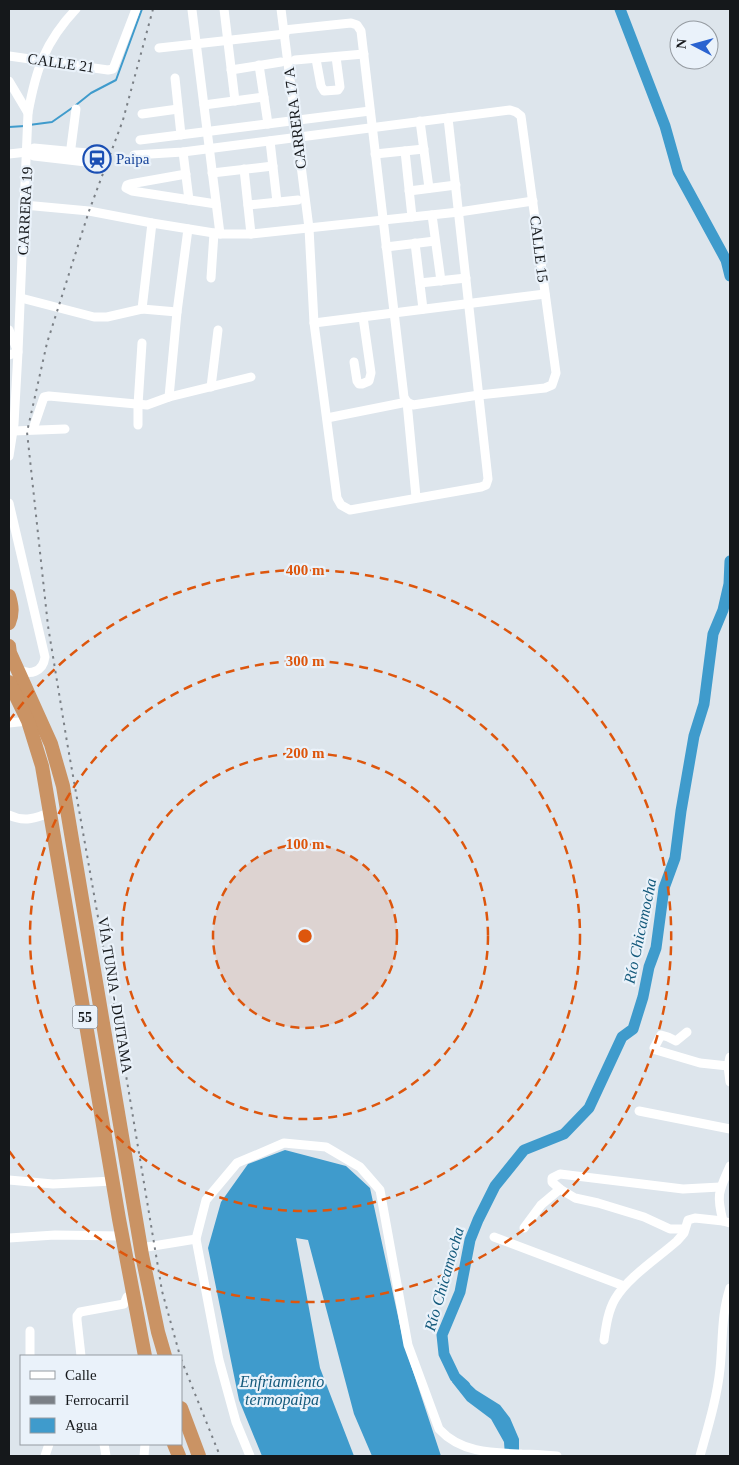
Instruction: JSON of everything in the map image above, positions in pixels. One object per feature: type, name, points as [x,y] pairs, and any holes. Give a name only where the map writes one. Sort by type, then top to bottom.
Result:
[{"type":"highway","points":[[9,596],[12,604],[12,613],[9,623]]},
{"type":"highway","name":"VÍA TUNJA - DUITAMA","points":[[9,646],[51,744],[64,786],[141,1248],[158,1332],[165,1355]]},
{"type":"highway","name":"55","points":[[9,682],[28,721],[42,766],[122,1236],[145,1355]]},
{"type":"highway","points":[[182,1411],[199,1456]]},
{"type":"street","name":"CARRERA 19","points":[[9,456],[13,431],[12,410],[18,352],[28,152],[28,115],[33,87],[41,61],[58,28],[76,9]]},
{"type":"street","name":"CALLE 21","points":[[9,56],[108,70],[113,69],[136,9]]},
{"type":"street","points":[[224,9],[235,101]]},
{"type":"street","name":"CARRERA 17 A","points":[[281,9],[309,228],[314,323],[337,498],[341,505],[350,510],[416,497]]},
{"type":"street","points":[[192,10],[216,204],[217,233],[211,278]]},
{"type":"street","points":[[134,155],[209,149],[372,128],[420,121],[448,118],[488,479],[486,485],[416,497],[407,402],[404,397],[375,154],[372,128],[370,111],[364,54],[361,31],[354,24],[196,45],[159,48]]},
{"type":"street","points":[[295,60],[364,54]]},
{"type":"street","points":[[316,59],[321,86],[327,92],[338,90],[340,87],[336,57]]},
{"type":"street","points":[[231,70],[281,62]]},
{"type":"street","points":[[259,65],[268,124]]},
{"type":"street","points":[[174,78],[181,134]]},
{"type":"street","points":[[9,81],[28,115]]},
{"type":"street","points":[[204,105],[264,97]]},
{"type":"street","points":[[9,154],[28,152],[34,148],[70,155],[76,109]]},
{"type":"street","points":[[142,114],[178,109]]},
{"type":"street","name":"CALLE 15","points":[[448,118],[510,110],[519,114],[522,119],[556,373],[552,385],[545,388],[479,395]]},
{"type":"street","points":[[140,140],[370,111]]},
{"type":"street","points":[[420,121],[429,188]]},
{"type":"street","points":[[270,141],[278,202]]},
{"type":"street","points":[[375,154],[424,149]]},
{"type":"street","points":[[405,151],[412,217]]},
{"type":"street","points":[[183,152],[189,200]]},
{"type":"street","points":[[212,172],[273,166]]},
{"type":"street","points":[[244,170],[250,234]]},
{"type":"street","points":[[186,174],[130,184],[126,188],[127,190],[216,204]]},
{"type":"street","points":[[409,191],[456,185]]},
{"type":"street","points":[[248,205],[298,200]]},
{"type":"street","points":[[24,205],[89,211],[217,233],[250,234],[459,212],[533,201]]},
{"type":"street","points":[[432,215],[441,280]]},
{"type":"street","points":[[142,309],[152,223]]},
{"type":"street","points":[[169,397],[177,312],[188,228]]},
{"type":"street","points":[[386,247],[435,241]]},
{"type":"street","points":[[415,244],[423,309]]},
{"type":"street","points":[[420,283],[466,278]]},
{"type":"street","points":[[314,323],[545,294]]},
{"type":"street","points":[[21,298],[94,316],[107,317],[142,309],[177,312]]},
{"type":"street","points":[[354,362],[357,381],[359,384],[367,383],[371,372],[363,316]]},
{"type":"street","points":[[9,330],[18,352],[9,355]]},
{"type":"street","points":[[211,386],[218,330]]},
{"type":"street","points":[[138,425],[142,343]]},
{"type":"street","points":[[33,429],[44,396],[147,405],[169,397],[251,377]]},
{"type":"street","points":[[326,418],[407,402],[413,405],[479,395]]},
{"type":"street","points":[[13,431],[27,432],[33,429],[65,429]]},
{"type":"street","points":[[9,503],[45,657],[42,666],[34,672],[24,672],[18,669]]},
{"type":"street","points":[[9,724],[28,721]]},
{"type":"street","points":[[9,815],[19,819],[29,819],[39,818],[50,812]]},
{"type":"street","points":[[687,1032],[676,1041],[668,1036],[661,1035],[654,1048],[700,1063],[729,1061],[730,1082]]},
{"type":"street","points":[[639,1111],[730,1129]]},
{"type":"street","points":[[250,1456],[236,1422],[218,1360],[196,1239],[206,1200],[236,1162],[284,1144],[326,1147],[360,1167],[380,1190],[408,1345],[439,1430],[446,1437],[460,1445],[479,1451],[558,1456]]},
{"type":"street","points":[[604,1340],[614,1299],[624,1286],[677,1241],[684,1233],[686,1222],[691,1218],[727,1222],[718,1197],[720,1187],[728,1177],[730,1166]]},
{"type":"street","points":[[684,1229],[670,1229],[644,1217],[574,1198],[552,1182],[552,1178],[560,1174],[683,1189],[720,1187]]},
{"type":"street","points":[[9,1180],[52,1184],[113,1181]]},
{"type":"street","points":[[524,1228],[540,1205],[560,1189]]},
{"type":"street","points":[[9,1238],[54,1235],[122,1236]]},
{"type":"street","points":[[494,1237],[624,1286]]},
{"type":"street","points":[[141,1248],[196,1239]]},
{"type":"street","points":[[700,1456],[714,1405],[726,1324],[725,1303],[730,1288]]},
{"type":"street","points":[[81,1355],[78,1314],[80,1312],[124,1304],[127,1297],[133,1295]]},
{"type":"street","points":[[30,1331],[30,1355]]},
{"type":"water","name":"Enfriamiento termopaipa","points":[[285,1150],[346,1166],[370,1188],[404,1344],[441,1456],[372,1456],[354,1414],[308,1240],[296,1238],[320,1368],[354,1456],[262,1456],[239,1400],[208,1248],[221,1202],[248,1164]]},
{"type":"water","points":[[458,1373],[476,1390],[500,1405],[510,1418],[519,1439],[519,1456],[505,1456],[504,1442],[491,1419],[467,1401],[452,1382]]},
{"type":"waterway","points":[[76,105],[91,93],[116,80],[142,9]]},
{"type":"waterway","name":"Río Chicamocha","points":[[620,9],[665,126],[678,172],[726,260],[730,276]]},
{"type":"waterway","points":[[29,125],[52,122],[72,108]]},
{"type":"waterway","points":[[9,127],[25,126]]},
{"type":"waterway","name":"Río Chicamocha","points":[[465,1386],[455,1377],[444,1354],[442,1335],[460,1292],[470,1240],[478,1220],[495,1186],[524,1150],[564,1134],[589,1108],[622,1037],[633,1029],[643,997],[649,967],[656,948],[664,888],[675,858],[694,736],[704,704],[713,634],[723,610],[729,584],[730,561]]},
{"type":"railway","points":[[153,9],[123,120],[89,211],[47,343],[27,432],[48,626],[67,742],[162,1291],[180,1355]]},
{"type":"railway","points":[[182,1361],[220,1456]]},
{"type":"place","name":"Paipa","points":[[97,159]]}]
